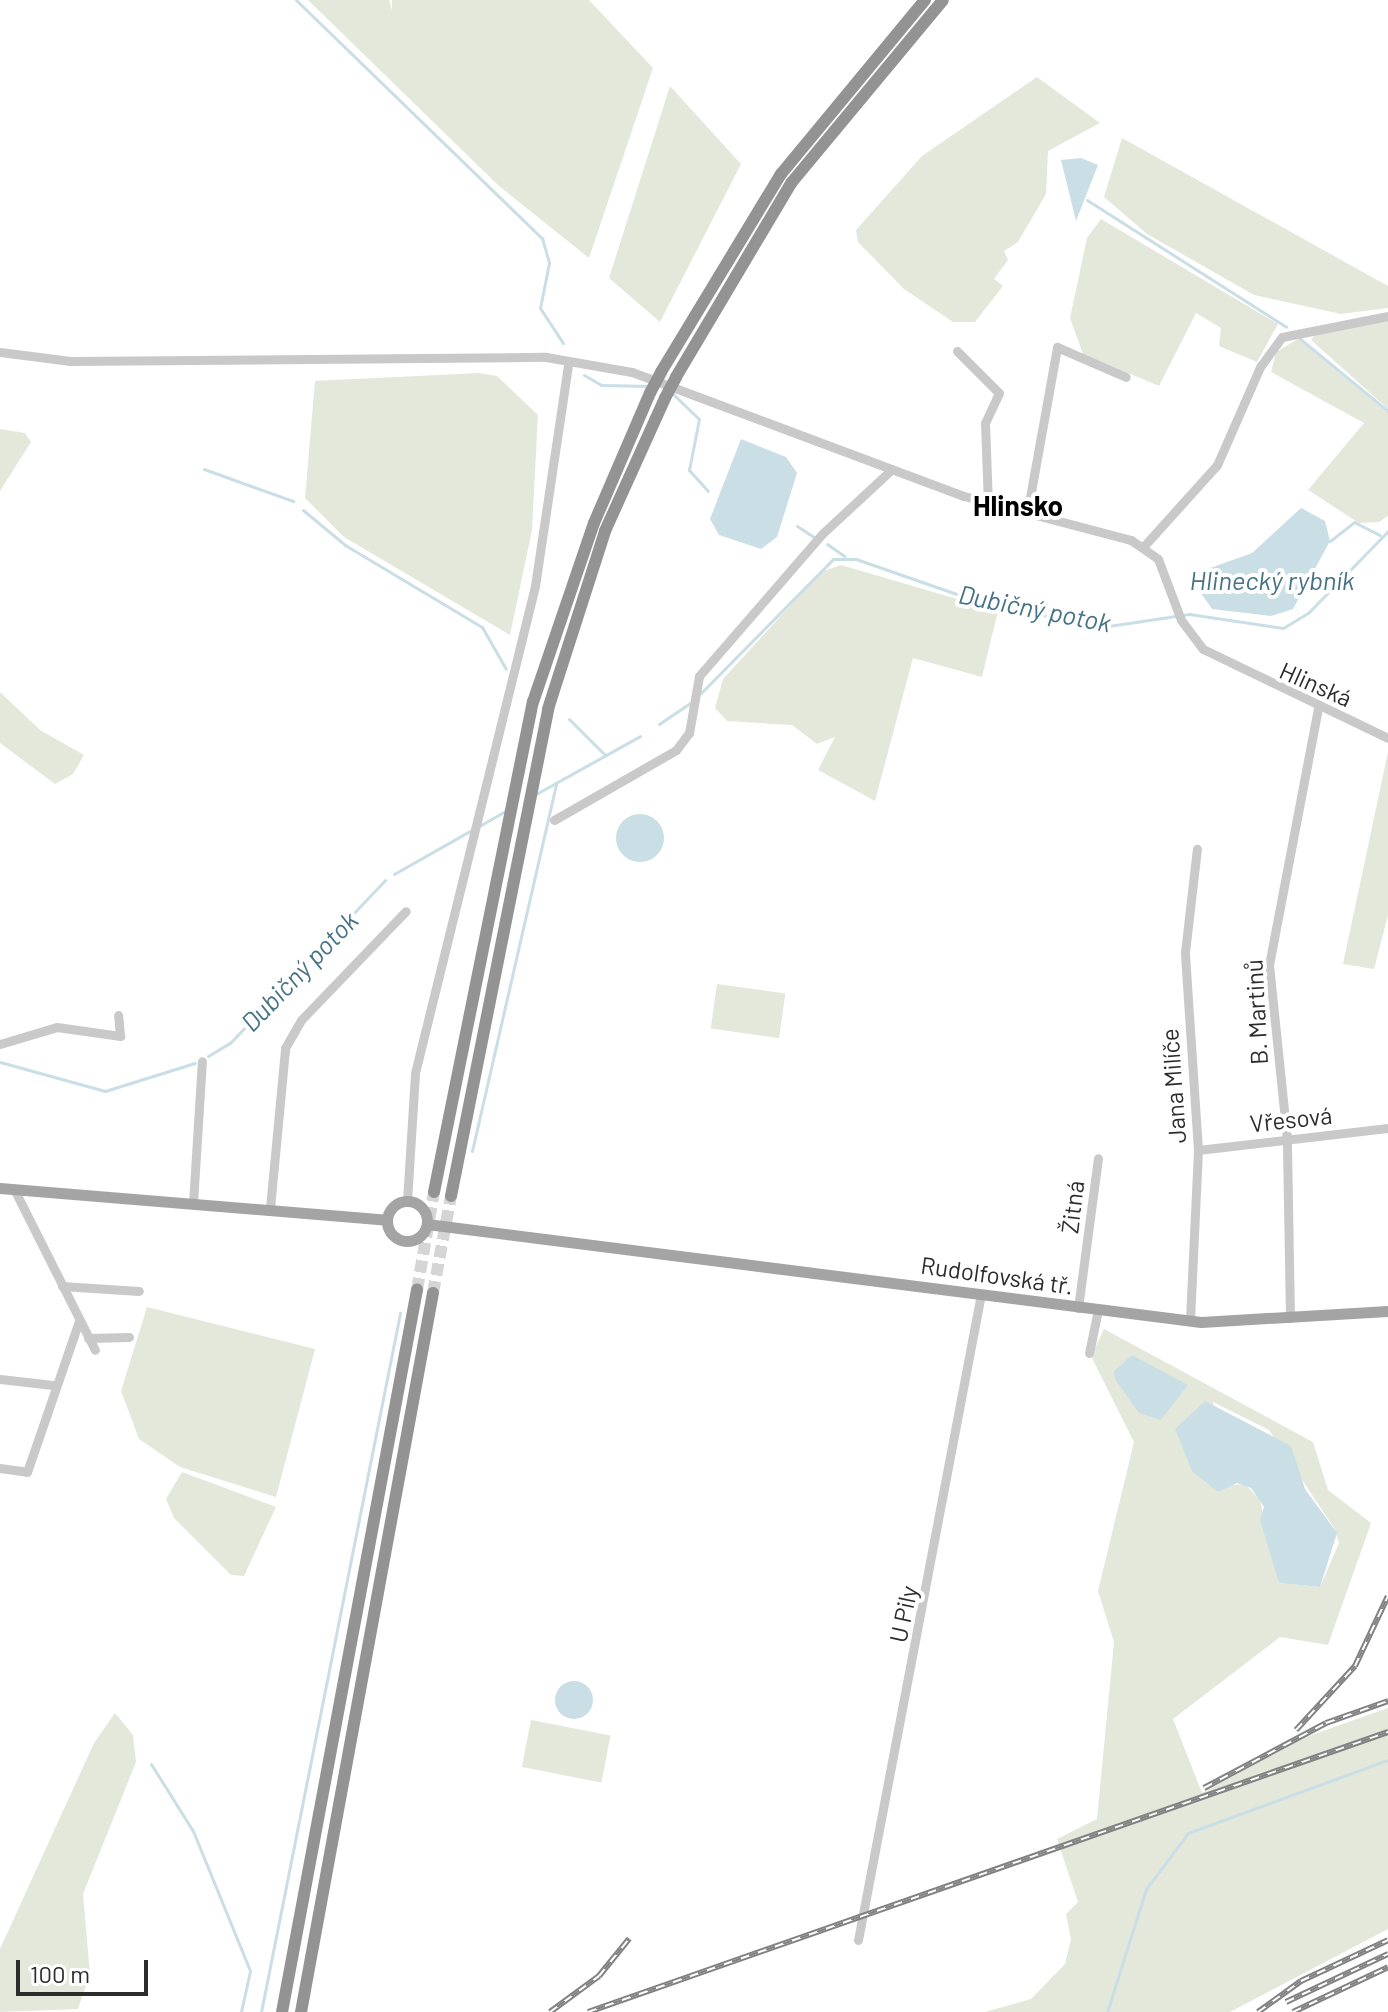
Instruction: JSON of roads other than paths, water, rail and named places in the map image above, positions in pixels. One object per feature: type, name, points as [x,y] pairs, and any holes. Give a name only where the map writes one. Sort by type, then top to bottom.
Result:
[{"type":"highway","points":[[434,1192],[509,800],[560,613],[650,393],[781,174],[925,0]]},
{"type":"highway","points":[[451,1196],[523,811],[573,618],[665,398],[792,182],[943,0]]},
{"type":"highway","points":[[282,2012],[417,1290]]},
{"type":"highway","points":[[301,2012],[433,1293]]},
{"type":"main road","points":[[0,1188],[387,1220],[407,1201],[425,1211],[427,1224],[409,1241],[396,1238],[387,1220]]},
{"type":"main road","name":"Rudolfovská tř.","points":[[427,1224],[1190,1320],[1290,1318],[1388,1311]]},
{"type":"street","points":[[0,352],[60,360],[546,357],[568,365],[632,372],[988,504],[1144,546],[1217,465],[1260,367],[1282,337],[1388,316]]},
{"type":"street","points":[[1027,514],[1057,347],[1126,377]]},
{"type":"street","points":[[957,351],[999,393],[985,423],[988,504]]},
{"type":"street","points":[[407,1201],[415,1073],[535,586],[568,365]]},
{"type":"street","points":[[554,820],[676,750],[689,733],[699,676],[823,533],[891,470]]},
{"type":"street","name":"Hlinská","points":[[1144,546],[1158,559],[1180,617],[1195,642],[1228,666],[1388,738]]},
{"type":"street","name":"B. Martinů","points":[[1290,1318],[1287,1139],[1269,965],[1318,707]]},
{"type":"street","name":"Jana Milíče","points":[[1190,1320],[1198,1150],[1185,952],[1197,849]]},
{"type":"street","points":[[270,1208],[285,1048],[301,1020],[406,911]]},
{"type":"street","points":[[0,1044],[57,1027],[120,1036],[118,1015]]},
{"type":"street","points":[[193,1203],[202,1061]]},
{"type":"street","name":"Vřesová","points":[[1198,1150],[1388,1128]]},
{"type":"street","name":"Žitná","points":[[1078,1308],[1098,1158]]},
{"type":"street","points":[[14,1189],[95,1350]]},
{"type":"street","points":[[62,1286],[139,1291]]},
{"type":"street","name":"U Pily","points":[[858,1940],[981,1294]]},
{"type":"street","points":[[1089,1353],[1098,1310]]},
{"type":"street","points":[[0,1468],[27,1472],[53,1385],[79,1321]]},
{"type":"street","points":[[91,1338],[129,1337]]},
{"type":"street","points":[[0,1379],[53,1385]]},
{"type":"water","points":[[1081,158],[1098,165],[1076,221],[1061,160]]},
{"type":"water","points":[[741,439],[786,457],[797,473],[777,537],[761,549],[719,535],[710,519]]},
{"type":"water","name":"Hlinecký rybník","points":[[1301,508],[1325,521],[1330,541],[1293,609],[1271,616],[1212,609],[1196,586],[1199,572],[1252,553]]},
{"type":"water","points":[[640,814],[649,815],[657,821],[663,829],[663,847],[657,855],[649,861],[640,862],[631,861],[623,855],[617,847],[616,838],[617,829],[623,821],[631,815]]},
{"type":"water","points":[[1132,1355],[1188,1385],[1161,1420],[1139,1413],[1115,1379],[1114,1371]]},
{"type":"water","points":[[1205,1401],[1291,1446],[1305,1489],[1337,1533],[1320,1587],[1279,1583],[1260,1520],[1264,1507],[1251,1488],[1237,1483],[1218,1492],[1192,1471],[1175,1429]]},
{"type":"water","points":[[574,1681],[587,1687],[593,1700],[587,1713],[574,1719],[561,1713],[555,1700],[561,1687]]},
{"type":"waterway","points":[[296,0],[542,238],[549,263],[540,308],[563,343]]},
{"type":"waterway","points":[[1087,200],[1286,327]]},
{"type":"waterway","points":[[1299,338],[1388,411]]},
{"type":"waterway","points":[[584,375],[601,385],[651,386]]},
{"type":"waterway","points":[[673,394],[699,419],[689,470],[708,491]]},
{"type":"waterway","points":[[204,469],[293,501]]},
{"type":"waterway","points":[[303,510],[345,545],[482,627],[506,669]]},
{"type":"waterway","points":[[1330,541],[1354,522],[1380,535]]},
{"type":"waterway","points":[[797,526],[814,537]]},
{"type":"waterway","name":"Dubičný potok","points":[[701,693],[833,559],[856,559],[982,603],[1102,627],[1189,614],[1283,628],[1308,613],[1388,531]]},
{"type":"waterway","points":[[827,544],[844,556]]},
{"type":"waterway","name":"Dubičný potok","points":[[659,724],[690,703]]},
{"type":"waterway","points":[[569,719],[605,755]]},
{"type":"waterway","name":"Dubičný potok","points":[[536,794],[640,736]]},
{"type":"waterway","points":[[472,1151],[556,783]]},
{"type":"waterway","name":"Dubičný potok","points":[[481,825],[505,811]]},
{"type":"waterway","name":"Dubičný potok","points":[[394,874],[470,831]]},
{"type":"waterway","name":"Dubičný potok","points":[[208,1056],[230,1043],[385,880]]},
{"type":"waterway","name":"Dubičný potok","points":[[0,1062],[105,1091],[195,1063]]},
{"type":"waterway","points":[[261,2012],[400,1313]]},
{"type":"waterway","points":[[1107,2012],[1146,1889],[1188,1833],[1388,1760]]},
{"type":"waterway","points":[[151,1764],[193,1831],[250,1971],[241,2012]]},
{"type":"tunnel","points":[[417,1290],[434,1192]]},
{"type":"tunnel","points":[[433,1293],[451,1196]]},
{"type":"railway","points":[[1296,1730],[1355,1666],[1388,1596]]},
{"type":"railway","points":[[1204,1788],[1326,1723],[1388,1701]]},
{"type":"railway","points":[[588,2012],[1388,1732]]},
{"type":"railway","points":[[550,2012],[599,1976],[629,1939]]},
{"type":"railway","points":[[1258,2012],[1301,1981],[1388,1940]]},
{"type":"railway","points":[[1286,2002],[1388,1954]]},
{"type":"railway","points":[[1293,2012],[1388,1967]]},
{"type":"district","name":"Hlinsko","points":[[1018,505]]}]
